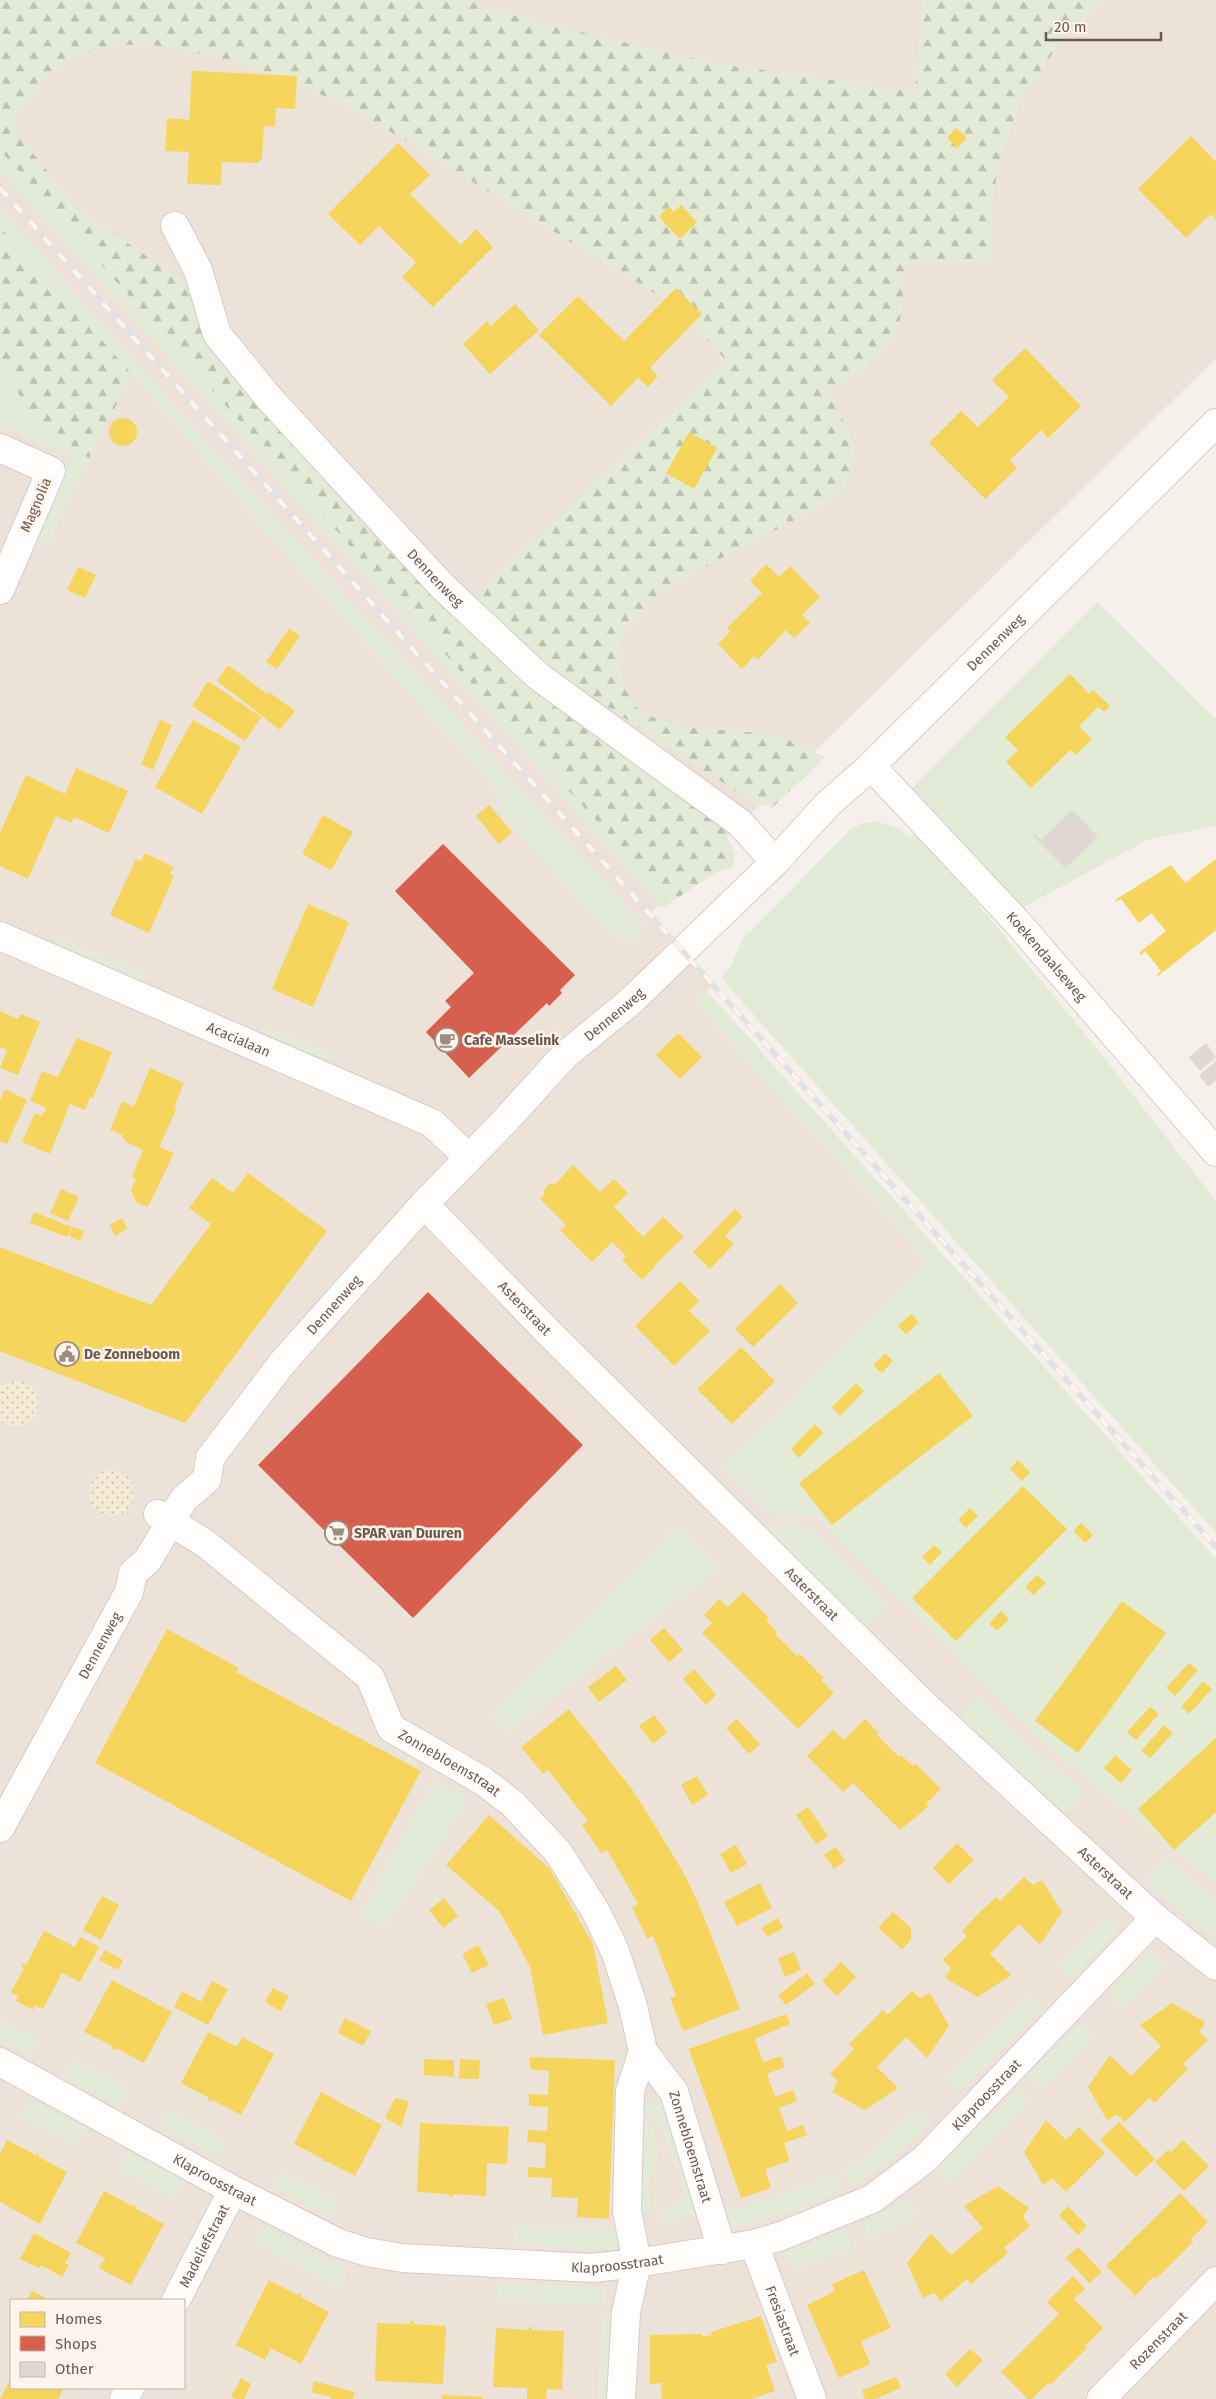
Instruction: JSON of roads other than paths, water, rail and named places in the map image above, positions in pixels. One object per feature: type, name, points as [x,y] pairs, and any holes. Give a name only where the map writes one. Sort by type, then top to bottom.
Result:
[{"type":"street","name":"Dennenweg","points":[[176,226],[198,270],[217,334],[269,398],[442,586],[538,676],[740,822],[775,862]]},
{"type":"street","name":"Dennenweg","points":[[0,1828],[129,1592],[133,1573],[148,1560],[164,1518],[207,1479],[210,1458],[283,1362],[424,1204],[504,1122],[564,1056],[632,1001],[775,862],[827,805],[870,766],[1216,423]]},
{"type":"street","name":"Magnolia","points":[[0,448],[51,471],[0,590]]},
{"type":"street","name":"Koekendaalseweg","points":[[870,766],[1016,921],[1216,1152]]},
{"type":"street","name":"Acacialaan","points":[[0,936],[432,1122],[468,1157]]},
{"type":"street","name":"Asterstraat","points":[[424,1204],[550,1334],[918,1698],[1155,1918],[1216,1966]]},
{"type":"street","name":"Zonnebloemstraat","points":[[164,1518],[206,1544],[370,1677],[391,1728],[483,1781],[513,1804],[558,1852],[595,1910],[615,1951],[633,2006],[643,2051],[674,2092],[722,2250]]},
{"type":"street","name":"Klaproosstraat","points":[[0,2062],[233,2190],[338,2243],[367,2252],[402,2258],[592,2268],[637,2263],[754,2244],[781,2236],[872,2199],[925,2159],[1155,1918]]},
{"type":"street","points":[[621,2399],[626,2312],[637,2263],[627,2211],[630,2091],[643,2051]]},
{"type":"street","name":"Madeliefstraat","points":[[177,2299],[233,2190]]},
{"type":"street","name":"Fresiastraat","points":[[754,2244],[812,2399]]},
{"type":"street","name":"Rozenstraat","points":[[1101,2399],[1216,2281]]},
{"type":"railway","points":[[0,188],[1216,1547]]},
{"type":"place","name":"Cafe Masselink","points":[[447,1040]]},
{"type":"place","name":"De Zonneboom","points":[[67,1354]]},
{"type":"place","name":"SPAR van Duuren","points":[[337,1533]]}]
